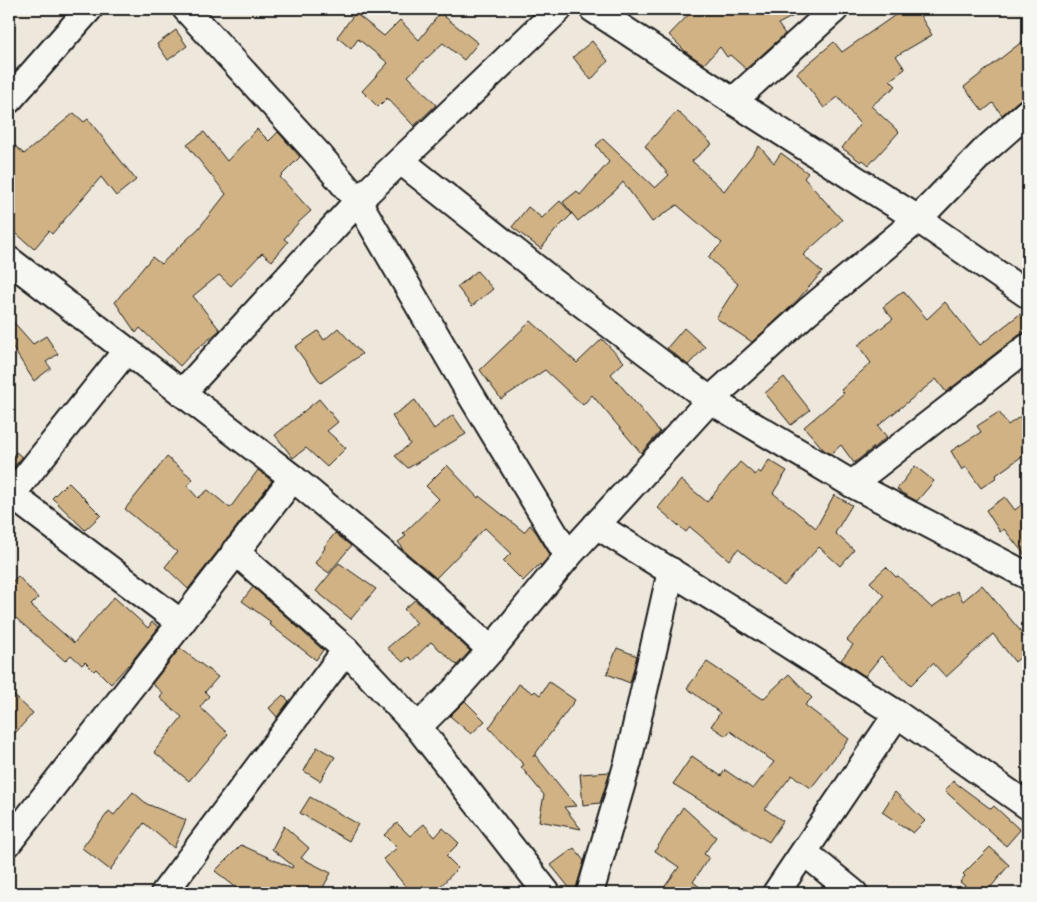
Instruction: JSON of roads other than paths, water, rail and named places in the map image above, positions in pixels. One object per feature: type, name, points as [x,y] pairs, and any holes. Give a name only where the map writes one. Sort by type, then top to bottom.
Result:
[{"type":"street","points":[[9,100],[89,9]]},
{"type":"street","points":[[186,9],[319,155],[358,201],[568,556]]},
{"type":"street","points":[[182,393],[358,201],[559,9]]},
{"type":"street","points":[[593,9],[918,219],[1028,295]]},
{"type":"street","points":[[733,101],[835,9]]},
{"type":"street","points":[[418,727],[459,686],[568,556],[710,400],[808,311],[918,219],[985,150],[1028,112]]},
{"type":"street","points":[[401,161],[556,284],[710,400],[852,484],[1028,576]]},
{"type":"street","points":[[9,260],[293,478],[425,588],[491,650]]},
{"type":"street","points":[[852,484],[1028,347]]},
{"type":"street","points":[[126,351],[10,495],[181,623]]},
{"type":"street","points":[[9,842],[293,478]]},
{"type":"street","points":[[596,525],[896,714],[1028,806]]},
{"type":"street","points":[[235,551],[346,650],[418,727],[547,893]]},
{"type":"street","points":[[590,893],[628,762],[671,571]]},
{"type":"street","points":[[164,893],[346,650]]},
{"type":"street","points":[[776,893],[896,714]]},
{"type":"street","points":[[804,852],[854,893]]}]
